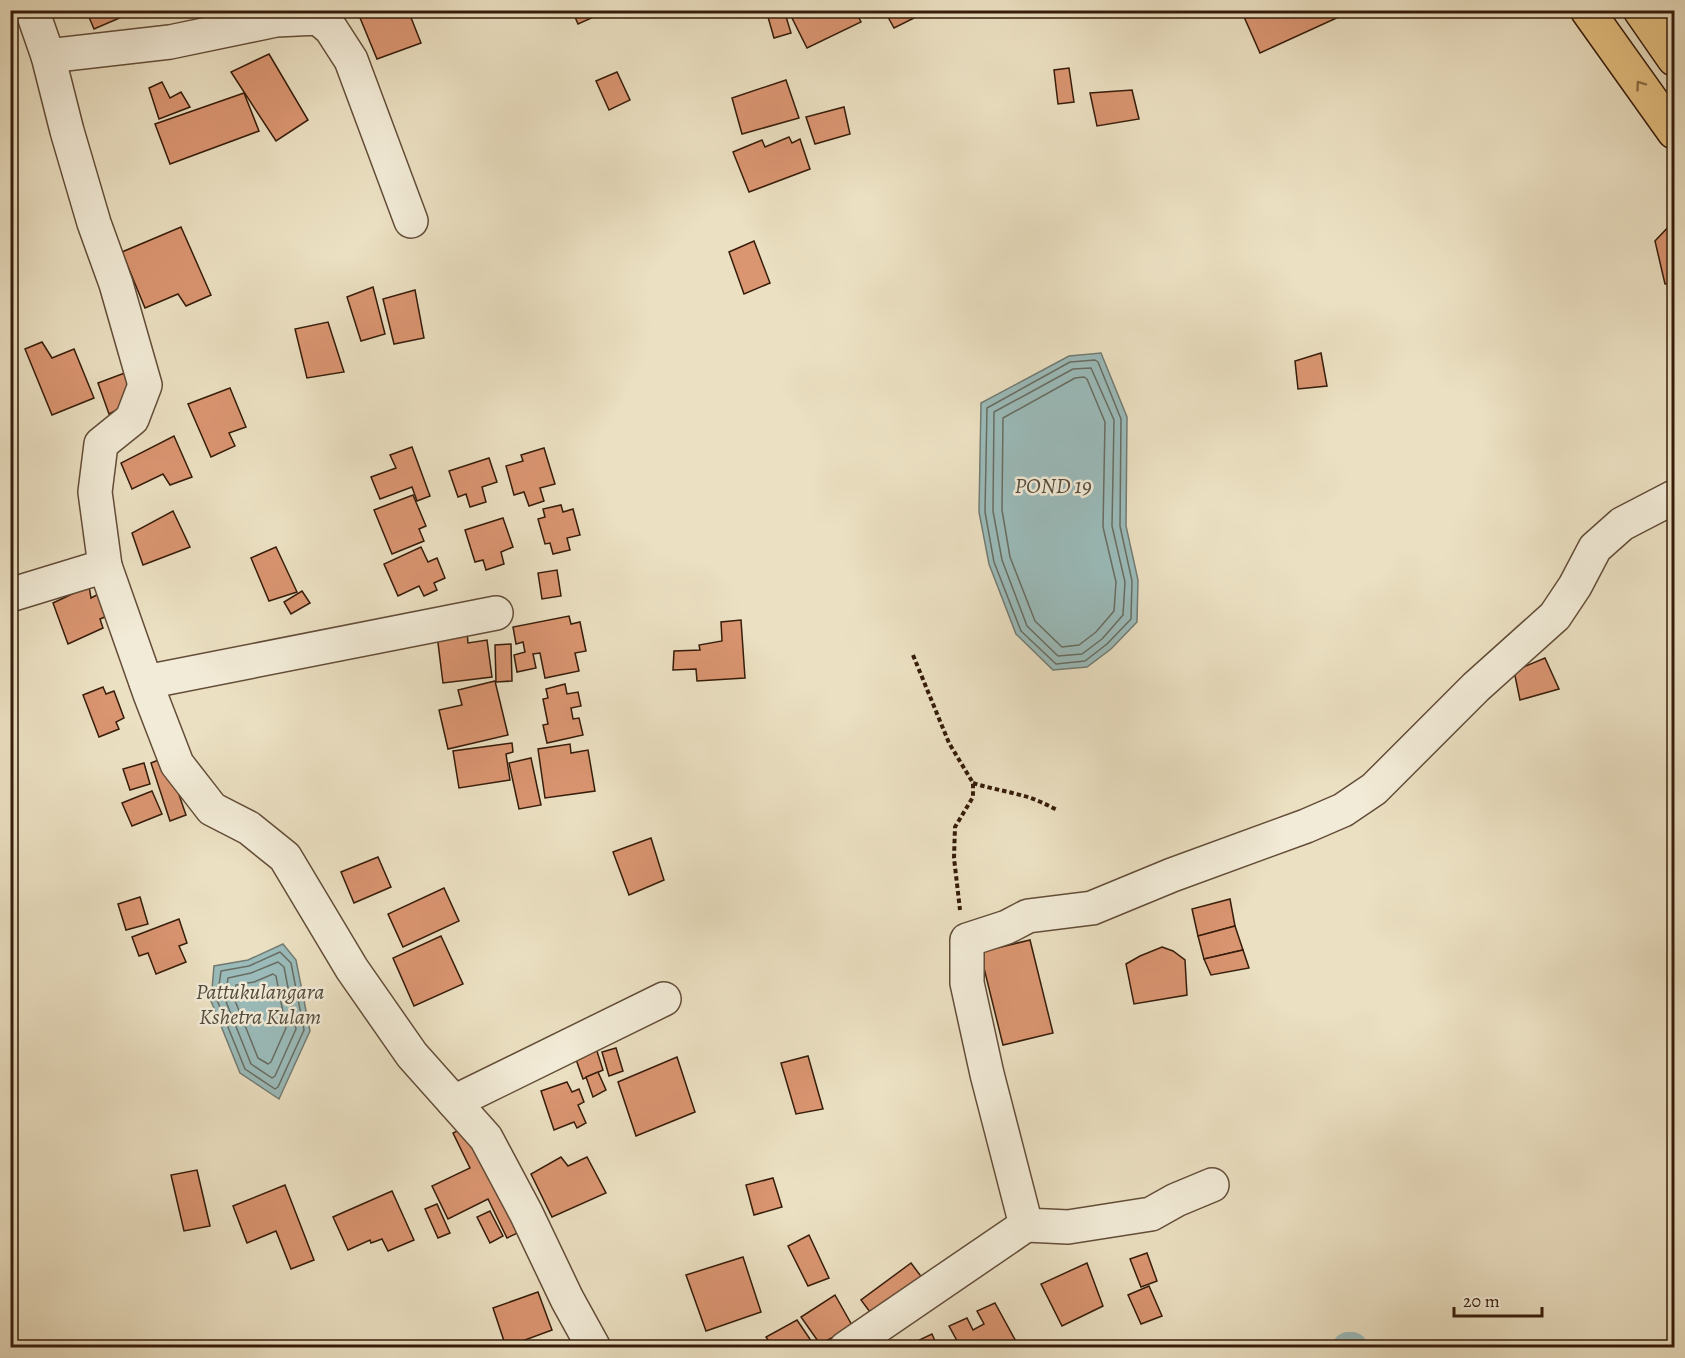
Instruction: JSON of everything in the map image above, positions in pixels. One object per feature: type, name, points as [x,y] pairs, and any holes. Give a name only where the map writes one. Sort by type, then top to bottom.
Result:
[{"type":"highway","points":[[1587,10],[1674,132]]},
{"type":"highway","points":[[1640,10],[1674,59]]},
{"type":"street","points":[[32,10],[48,56],[79,172],[116,284],[145,385],[132,419],[101,444],[95,492],[105,566],[177,764],[212,809],[249,828],[285,857],[352,969],[412,1055],[486,1138],[526,1213],[567,1299],[594,1347]]},
{"type":"street","points":[[48,56],[170,42],[276,20],[318,18],[331,29],[351,60],[411,221]]},
{"type":"street","points":[[1026,1225],[987,1074],[967,983],[967,940],[1007,927],[1028,916],[1092,908],[1343,810],[1374,789],[1476,687],[1555,616],[1575,586],[1594,548],[1622,524],[1674,497]]},
{"type":"street","points":[[10,595],[105,566]]},
{"type":"street","points":[[146,682],[496,613]]},
{"type":"street","points":[[454,1102],[664,999]]},
{"type":"street","points":[[846,1347],[1026,1225],[1068,1227],[1151,1214],[1176,1200],[1212,1185]]},
{"type":"path","points":[[913,655],[949,742],[973,783],[973,797],[955,828],[954,858],[960,912],[967,940]]},
{"type":"path","points":[[973,783],[1038,801],[1057,810]]},
{"type":"water","name":"POND 19","points":[[1101,353],[1127,417],[1126,526],[1138,580],[1137,622],[1111,649],[1087,667],[1053,670],[1016,634],[989,564],[979,512],[981,403],[1069,356]]},
{"type":"water","name":"Pattukulangara Kshetra Kulam","points":[[283,944],[296,960],[310,1031],[279,1099],[240,1073],[211,1001],[214,966],[248,960]]},
{"type":"building","points":[[86,10],[138,10],[94,29]]},
{"type":"building","points":[[366,10],[408,10],[421,43],[377,59],[358,13]]},
{"type":"building","points":[[572,10],[593,10],[596,16],[578,24]]},
{"type":"building","points":[[766,10],[784,10],[791,33],[774,38]]},
{"type":"building","points":[[788,10],[855,10],[861,22],[807,48]]},
{"type":"building","points":[[897,10],[930,10],[894,28],[888,17]]},
{"type":"building","points":[[1241,10],[1354,10],[1260,53]]},
{"type":"building","points":[[269,54],[308,120],[276,141],[231,72]]},
{"type":"building","points":[[1069,68],[1074,102],[1058,104],[1054,70]]},
{"type":"building","points":[[617,72],[630,100],[609,110],[596,81]]},
{"type":"building","points":[[786,80],[799,118],[742,134],[732,98]]},
{"type":"building","points":[[162,82],[170,98],[181,92],[190,107],[159,119],[149,88]]},
{"type":"building","points":[[1132,90],[1139,119],[1097,126],[1090,93]]},
{"type":"building","points":[[244,93],[259,131],[170,164],[155,124]]},
{"type":"building","points":[[844,107],[850,134],[815,144],[806,117]]},
{"type":"building","points":[[789,137],[792,143],[800,139],[810,169],[749,192],[733,152],[762,140],[765,147]]},
{"type":"building","points":[[1674,221],[1674,283],[1665,284],[1655,241]]},
{"type":"building","points":[[181,227],[211,295],[186,306],[178,294],[145,308],[122,252]]},
{"type":"building","points":[[754,241],[770,283],[744,294],[729,252]]},
{"type":"building","points":[[373,287],[385,334],[361,341],[347,297]]},
{"type":"building","points":[[415,290],[424,338],[394,344],[383,299]]},
{"type":"building","points":[[328,322],[344,372],[307,378],[295,329]]},
{"type":"building","points":[[42,342],[52,358],[74,349],[94,398],[52,415],[25,349]]},
{"type":"building","points":[[1321,353],[1327,386],[1298,389],[1295,361]]},
{"type":"building","points":[[130,371],[138,399],[109,414],[98,383]]},
{"type":"building","points":[[230,388],[246,427],[229,433],[235,446],[211,457],[188,404]]},
{"type":"building","points":[[174,436],[192,477],[170,485],[163,474],[132,489],[121,463]]},
{"type":"building","points":[[412,447],[430,496],[417,501],[412,487],[380,499],[371,477],[396,468],[390,455]]},
{"type":"building","points":[[544,448],[555,484],[540,488],[544,501],[529,506],[524,492],[514,495],[506,466],[523,461],[521,455]]},
{"type":"building","points":[[489,458],[497,482],[482,487],[486,502],[470,507],[466,494],[458,497],[449,471]]},
{"type":"building","points":[[413,495],[426,526],[419,529],[424,541],[392,554],[374,510]]},
{"type":"building","points":[[561,505],[563,512],[573,509],[580,535],[567,538],[570,550],[553,554],[550,543],[545,544],[538,519],[545,517],[543,509]]},
{"type":"building","points":[[173,511],[190,547],[143,565],[132,533]]},
{"type":"building","points":[[503,518],[513,547],[501,552],[504,564],[486,570],[483,560],[475,562],[465,530]]},
{"type":"building","points":[[276,547],[297,592],[269,601],[251,558]]},
{"type":"building","points":[[421,547],[428,562],[437,558],[445,578],[434,583],[437,590],[424,596],[419,586],[398,596],[384,564]]},
{"type":"building","points":[[557,570],[561,596],[542,599],[538,573]]},
{"type":"building","points":[[89,586],[91,598],[106,590],[117,612],[100,619],[103,628],[68,644],[53,603]]},
{"type":"building","points":[[302,591],[310,603],[291,614],[284,602]]},
{"type":"building","points":[[569,616],[571,624],[580,622],[586,651],[575,653],[579,671],[545,678],[540,653],[533,654],[536,668],[517,672],[514,655],[525,652],[523,642],[516,644],[513,627]]},
{"type":"building","points":[[741,620],[745,678],[697,681],[696,669],[673,670],[674,651],[700,650],[699,645],[722,641],[721,622]]},
{"type":"building","points":[[467,631],[468,643],[487,640],[492,677],[443,683],[437,635]]},
{"type":"building","points":[[511,644],[512,681],[496,682],[495,645]]},
{"type":"building","points":[[1545,658],[1559,689],[1520,700],[1514,671]]},
{"type":"building","points":[[495,681],[508,735],[448,749],[439,710],[462,705],[458,690]]},
{"type":"building","points":[[565,684],[567,694],[578,692],[581,706],[571,708],[573,719],[579,718],[583,735],[547,743],[543,725],[548,724],[543,699],[548,698],[546,689]]},
{"type":"building","points":[[103,687],[106,694],[114,691],[124,718],[116,722],[119,729],[99,737],[83,695]]},
{"type":"building","points":[[512,743],[513,752],[506,754],[510,780],[459,788],[453,751]]},
{"type":"building","points":[[570,744],[571,753],[588,750],[595,791],[545,798],[538,749]]},
{"type":"building","points":[[166,757],[186,815],[170,821],[151,763]]},
{"type":"building","points":[[531,758],[541,805],[519,809],[509,763]]},
{"type":"building","points":[[144,763],[150,784],[130,790],[123,769]]},
{"type":"building","points":[[152,791],[162,814],[132,826],[122,803]]},
{"type":"building","points":[[651,838],[664,880],[629,895],[613,852]]},
{"type":"building","points":[[378,857],[391,887],[354,903],[341,872]]},
{"type":"building","points":[[444,888],[459,921],[403,947],[388,914]]},
{"type":"building","points":[[140,897],[148,924],[126,930],[118,904]]},
{"type":"building","points":[[1230,899],[1235,926],[1198,936],[1192,909]]},
{"type":"building","points":[[179,919],[187,943],[179,946],[186,962],[156,974],[148,953],[139,956],[132,937]]},
{"type":"building","points":[[1235,926],[1243,950],[1204,959],[1198,936]]},
{"type":"building","points":[[441,936],[463,984],[414,1006],[393,958]]},
{"type":"building","points":[[1030,940],[1053,1033],[1003,1045],[980,952]]},
{"type":"building","points":[[1162,947],[1173,951],[1185,960],[1187,995],[1134,1004],[1126,964]]},
{"type":"building","points":[[1243,950],[1249,968],[1211,975],[1204,959]]},
{"type":"building","points":[[595,1045],[603,1070],[583,1079],[574,1054]]},
{"type":"building","points":[[616,1048],[623,1071],[609,1076],[602,1052]]},
{"type":"building","points":[[808,1056],[823,1109],[796,1114],[781,1063]]},
{"type":"building","points":[[677,1057],[695,1112],[636,1136],[618,1082]]},
{"type":"building","points":[[598,1072],[606,1090],[593,1097],[586,1077]]},
{"type":"building","points":[[567,1082],[572,1092],[579,1089],[584,1102],[578,1105],[586,1123],[577,1128],[574,1122],[554,1130],[541,1091]]},
{"type":"building","points":[[472,1124],[524,1230],[507,1238],[488,1199],[448,1219],[432,1186],[470,1168],[453,1133]]},
{"type":"building","points":[[561,1157],[568,1166],[587,1157],[606,1193],[552,1217],[531,1174]]},
{"type":"building","points":[[197,1170],[210,1226],[184,1231],[171,1175]]},
{"type":"building","points":[[773,1178],[782,1207],[754,1215],[746,1185]]},
{"type":"building","points":[[285,1185],[314,1260],[291,1269],[276,1231],[247,1243],[233,1206]]},
{"type":"building","points":[[392,1191],[414,1240],[388,1251],[382,1239],[371,1243],[370,1240],[348,1250],[333,1217]]},
{"type":"building","points":[[437,1204],[450,1233],[438,1238],[425,1209]]},
{"type":"building","points":[[490,1211],[503,1236],[490,1243],[477,1217]]},
{"type":"building","points":[[809,1235],[829,1278],[808,1286],[788,1246]]},
{"type":"building","points":[[1147,1253],[1157,1281],[1141,1287],[1130,1259]]},
{"type":"building","points":[[743,1257],[761,1312],[706,1331],[686,1275]]},
{"type":"building","points":[[911,1263],[926,1283],[876,1320],[861,1300]]},
{"type":"building","points":[[1087,1263],[1103,1306],[1062,1326],[1041,1284]]},
{"type":"building","points":[[1149,1286],[1162,1316],[1141,1324],[1128,1295]]},
{"type":"building","points":[[538,1292],[552,1330],[506,1347],[493,1308]]},
{"type":"building","points":[[835,1295],[853,1327],[820,1344],[801,1317]]},
{"type":"building","points":[[995,1303],[1019,1347],[961,1348],[949,1326],[967,1318],[973,1330],[984,1324],[977,1311]]},
{"type":"building","points":[[797,1320],[816,1348],[773,1348],[766,1337]]},
{"type":"building","points":[[932,1334],[938,1348],[918,1348],[915,1342]]}]
